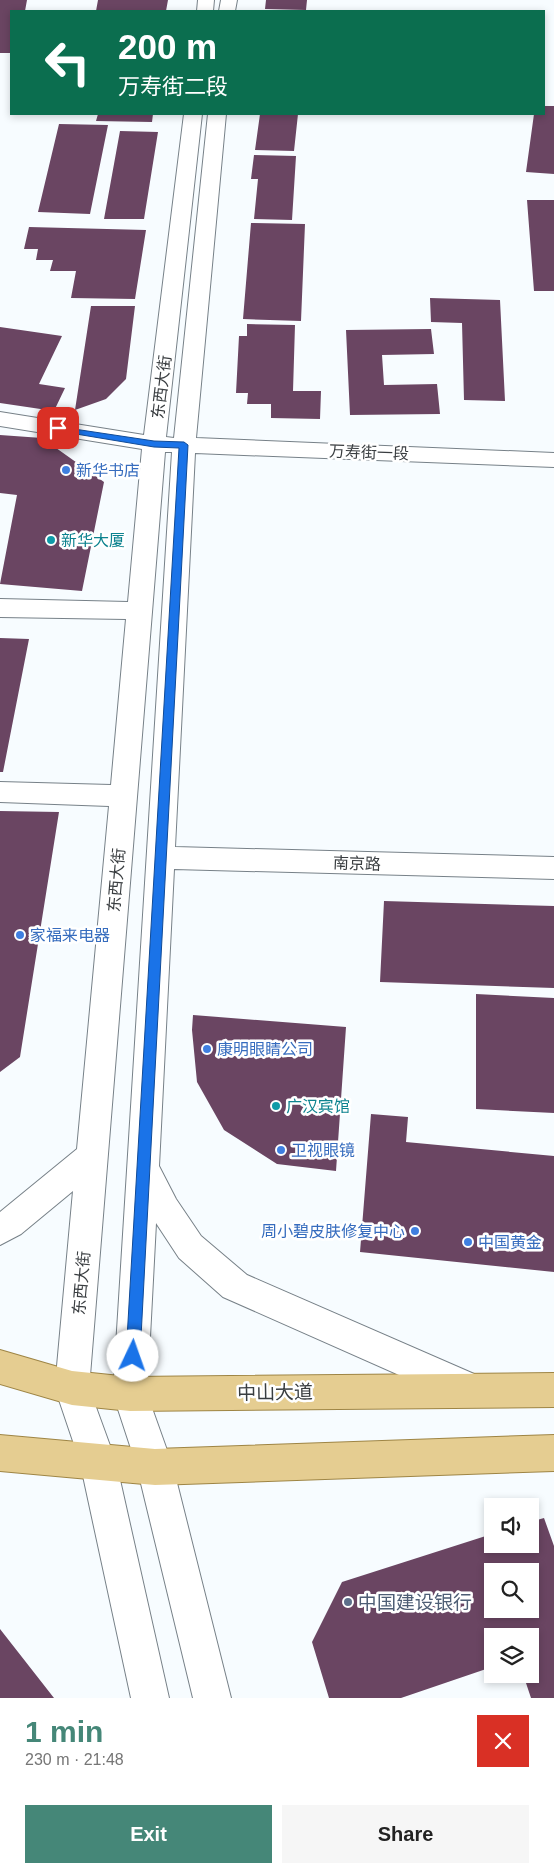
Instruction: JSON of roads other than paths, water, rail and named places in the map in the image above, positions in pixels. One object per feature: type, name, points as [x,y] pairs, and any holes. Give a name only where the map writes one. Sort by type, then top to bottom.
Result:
[{"type":"main road","name":"中山大道","points":[[0,1367],[72,1388],[130,1394],[554,1390]]},
{"type":"main road","points":[[0,1453],[155,1467],[554,1453]]},
{"type":"street","name":"东西大街","points":[[150,1698],[98,1462],[72,1388],[154,444],[193,115]]},
{"type":"street","name":"东西大街","points":[[212,1698],[155,1467],[130,1394],[184,445],[217,115]]},
{"type":"street","name":"万寿街一段","points":[[0,419],[154,444],[554,460]]},
{"type":"street","points":[[0,608],[132,611]]},
{"type":"street","points":[[0,792],[123,796]]},
{"type":"street","name":"南京路","points":[[160,858],[554,868]]},
{"type":"street","points":[[0,1230],[10,1224],[92,1157]]},
{"type":"street","points":[[143,1168],[165,1209],[190,1247],[235,1286],[473,1390]]},
{"type":"place","name":"新华书店","points":[[66,470]]},
{"type":"place","name":"新华大厦","points":[[51,540]]},
{"type":"place","name":"家福来电器","points":[[20,935]]},
{"type":"place","name":"康明眼睛公司","points":[[207,1049]]},
{"type":"place","name":"广汉宾馆","points":[[276,1106]]},
{"type":"place","name":"卫视眼镜","points":[[281,1150]]},
{"type":"place","name":"周小碧皮肤修复中心","points":[[415,1231]]},
{"type":"place","name":"中国黄金","points":[[468,1242]]},
{"type":"place","name":"中国建设银行","points":[[348,1602]]}]
